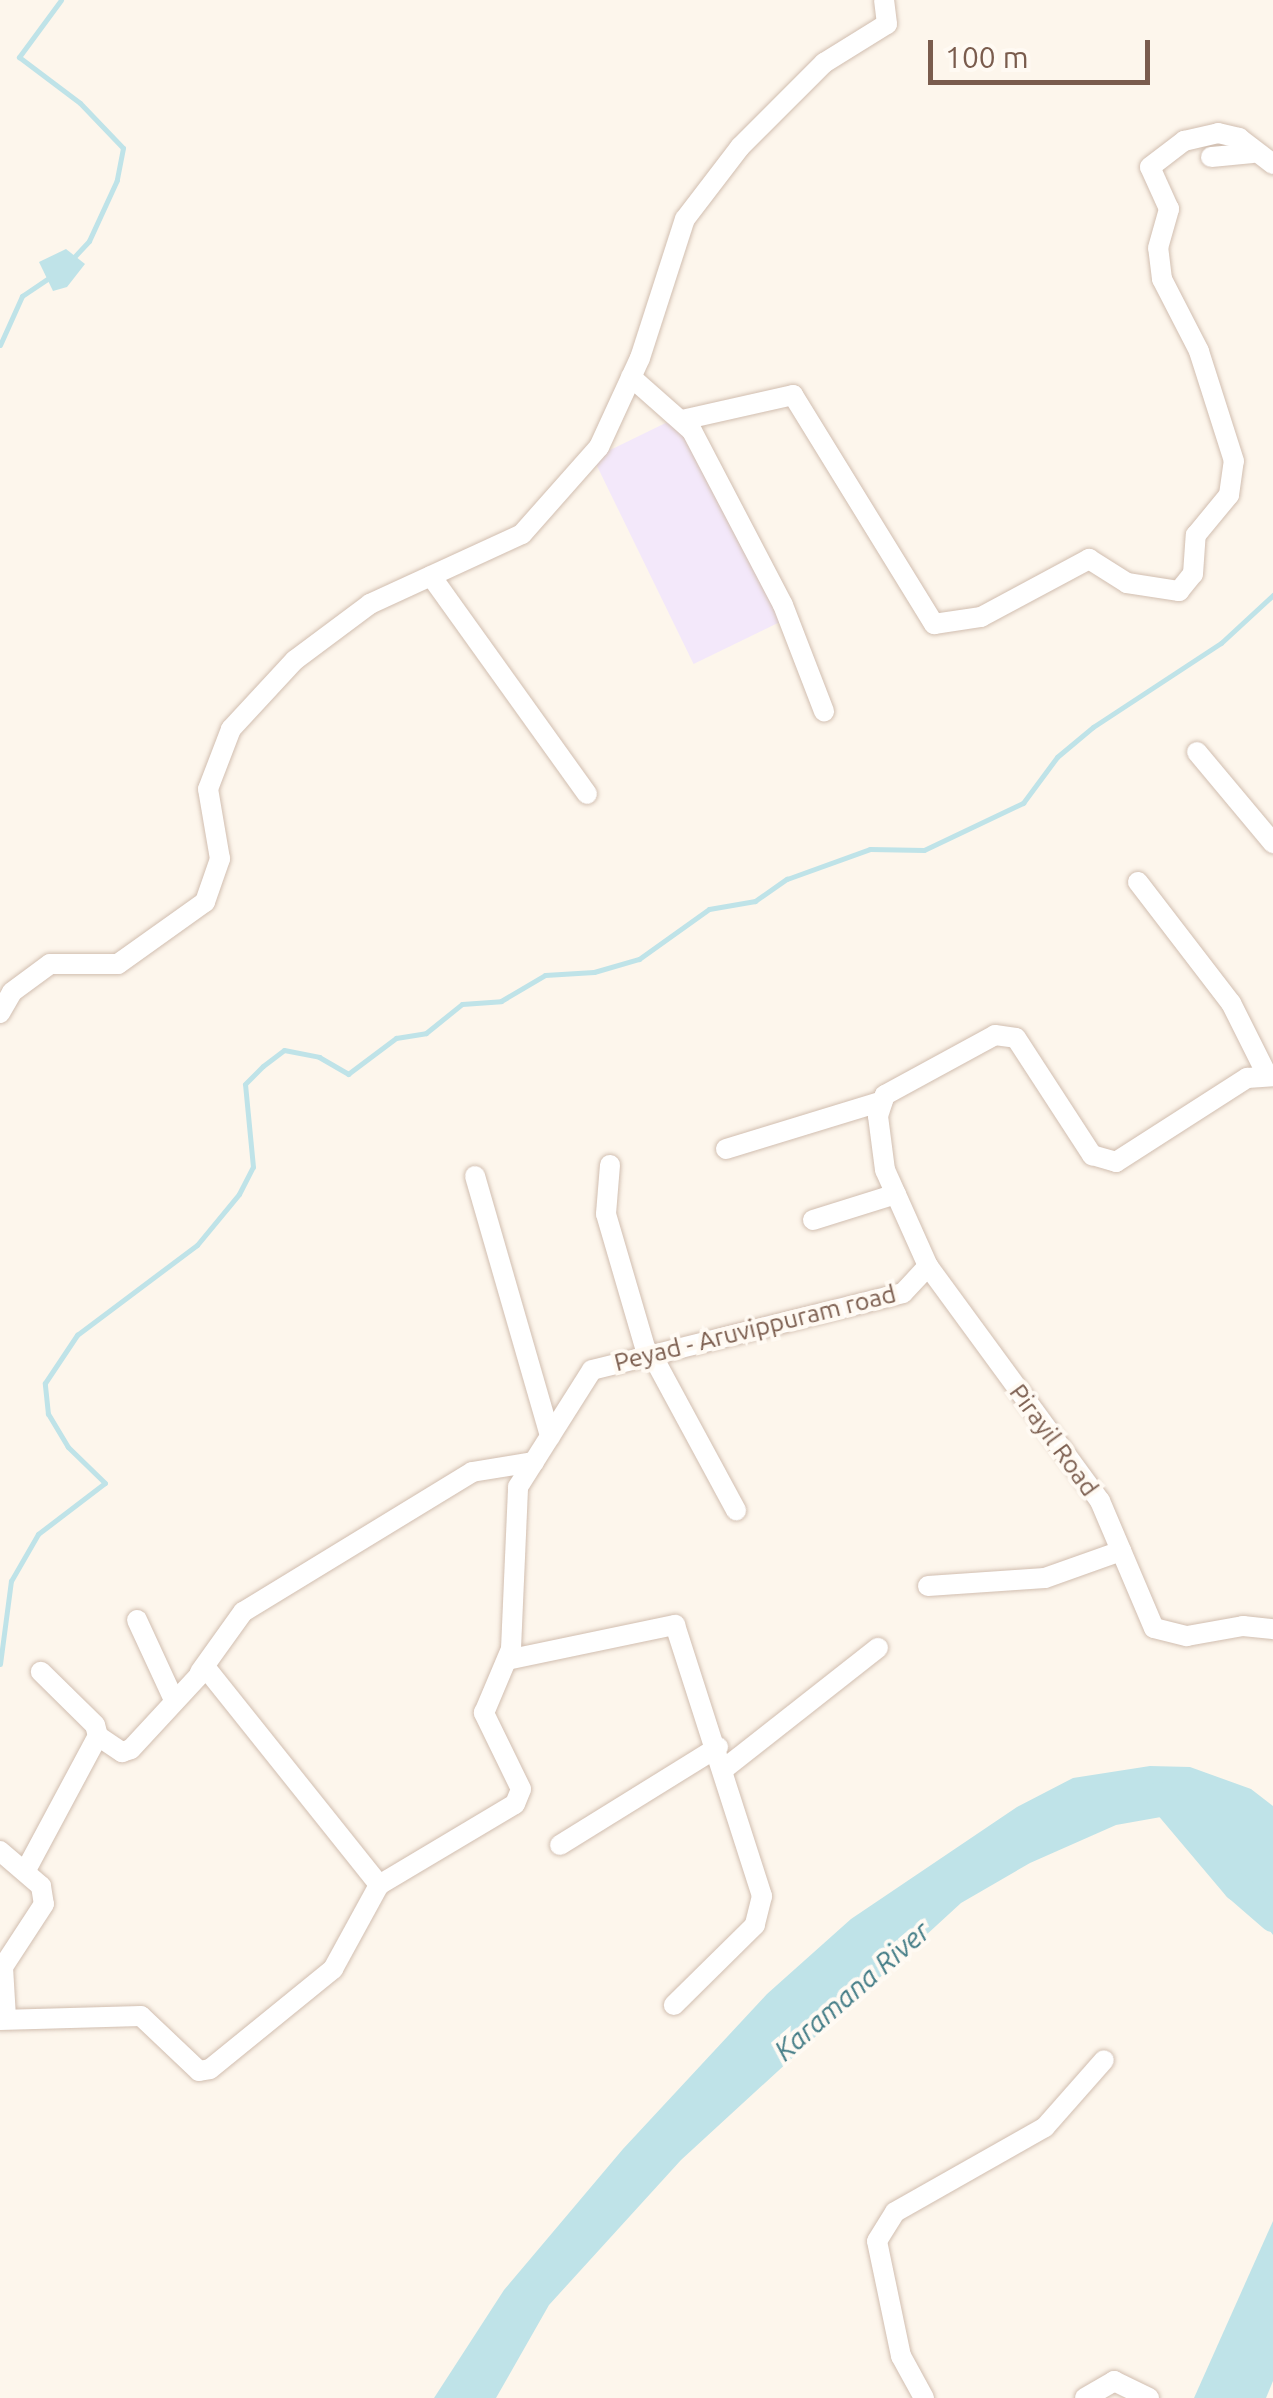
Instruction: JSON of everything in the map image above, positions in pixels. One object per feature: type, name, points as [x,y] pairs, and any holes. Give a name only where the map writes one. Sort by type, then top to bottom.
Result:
[{"type":"street","points":[[0,1012],[12,992],[50,964],[118,964],[205,902],[220,860],[208,789],[231,730],[294,660],[370,604],[522,534],[599,448],[631,377],[685,219],[740,147],[824,64],[887,24],[884,0]]},
{"type":"street","points":[[687,426],[793,395],[934,624],[981,618],[1090,559],[1127,583],[1179,591],[1194,574],[1196,535],[1229,495],[1234,460],[1198,351],[1162,279],[1158,248],[1170,209],[1150,167],[1184,141],[1218,133],[1239,138],[1253,153],[1273,164]]},
{"type":"street","points":[[1212,157],[1253,153]]},
{"type":"street","points":[[631,377],[687,426],[783,605],[824,711]]},
{"type":"street","points":[[431,576],[588,794]]},
{"type":"street","points":[[1198,752],[1273,843]]},
{"type":"street","points":[[726,1149],[883,1101],[994,1035],[1016,1038],[1092,1155],[1116,1162],[1246,1078],[1270,1074],[1230,1003],[1138,882]]},
{"type":"street","points":[[883,1101],[878,1116],[885,1170],[928,1266]]},
{"type":"street","points":[[610,1165],[606,1214],[649,1354],[736,1510]]},
{"type":"street","points":[[475,1176],[550,1436]]},
{"type":"street","points":[[813,1220],[896,1194]]},
{"type":"street","name":"Peyad - Aruvippuram road","points":[[379,1885],[515,1804],[521,1789],[484,1713],[506,1660],[518,1487],[592,1370],[903,1293],[928,1266]]},
{"type":"street","name":"Pirayil Road","points":[[928,1266],[1100,1501],[1154,1628],[1187,1636],[1243,1626],[1273,1629]]},
{"type":"street","points":[[98,1736],[122,1752],[131,1748],[200,1672],[243,1612],[472,1472],[534,1462]]},
{"type":"street","points":[[928,1586],[1044,1578],[1121,1551]]},
{"type":"street","points":[[136,1620],[174,1700]]},
{"type":"street","points":[[506,1660],[675,1624],[718,1747],[762,1896],[755,1924],[674,2004]]},
{"type":"street","points":[[724,1769],[878,1648]]},
{"type":"street","points":[[26,1870],[98,1736],[96,1725],[41,1672]]},
{"type":"street","points":[[0,1851],[41,1886],[44,1904],[3,1967],[3,2018],[141,2016],[200,2071],[210,2069],[334,1970],[379,1885],[218,1675],[200,1672]]},
{"type":"street","points":[[560,1845],[718,1747]]},
{"type":"street","points":[[924,2398],[902,2356],[877,2241],[895,2212],[1045,2127],[1104,2060]]},
{"type":"street","points":[[1085,2398],[1114,2380],[1149,2398]]},
{"type":"shaded area","points":[[684,414],[784,620],[694,664],[593,458]]},
{"type":"water","points":[[66,249],[85,264],[67,287],[53,291],[39,262]]},
{"type":"water","points":[[1150,1766],[1190,1767],[1251,1789],[1273,1806],[1273,1935],[1194,1825],[1161,1817],[1116,1825],[1030,1863],[961,1903],[681,2160],[549,2305],[496,2398],[434,2398],[504,2290],[623,2149],[767,1994],[851,1919],[1017,1807],[1073,1778]]},
{"type":"water","points":[[1273,2221],[1273,2381],[1266,2398],[1194,2398]]},
{"type":"waterway","points":[[61,0],[19,57],[80,103],[123,148],[117,180],[89,241],[73,258]]},
{"type":"waterway","points":[[0,345],[22,296],[49,278]]},
{"type":"waterway","points":[[0,1664],[11,1581],[38,1534],[105,1483],[68,1447],[48,1414],[45,1383],[77,1335],[197,1245],[239,1194],[253,1167],[245,1084],[263,1066],[284,1050],[319,1057],[348,1074],[396,1038],[426,1033],[462,1004],[501,1001],[545,975],[594,972],[639,959],[709,909],[755,901],[787,879],[870,849],[924,850],[1023,803],[1057,757],[1093,727],[1221,643],[1273,595]]},
{"type":"waterway","name":"Karamana River","points":[[1160,1796],[1237,1887],[1273,1918]]}]
